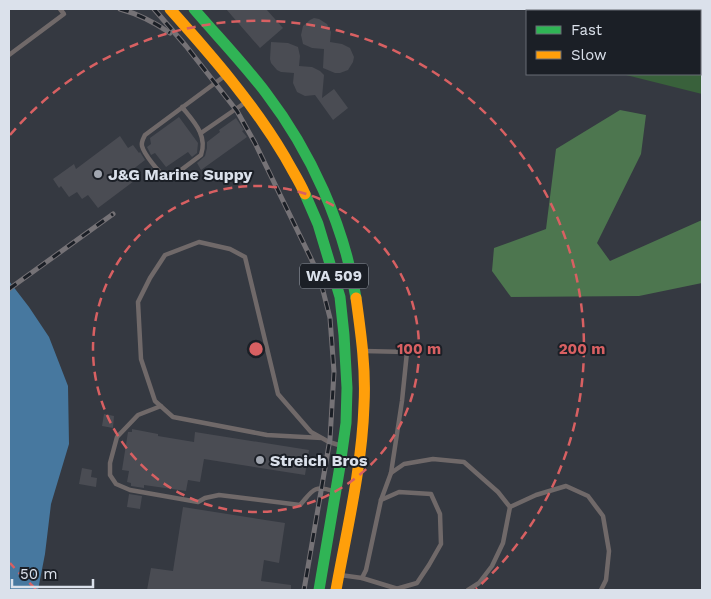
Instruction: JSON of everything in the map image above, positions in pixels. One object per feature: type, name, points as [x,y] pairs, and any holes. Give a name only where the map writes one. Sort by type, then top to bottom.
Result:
[{"type":"main road","name":"WA 509","points":[[170,9],[227,74],[273,137],[301,186],[318,224],[340,298],[347,388],[346,423],[319,590]]},
{"type":"main road","name":"WA 509","points":[[194,9],[276,107],[302,148],[334,217],[350,272],[355,293],[363,351],[364,415],[357,477],[336,590]]},
{"type":"lane","points":[[9,55],[64,14],[60,9]]},
{"type":"lane","points":[[182,107],[202,133],[203,146],[201,154],[173,176],[165,176],[144,151],[142,139],[145,135],[182,107],[227,74]]},
{"type":"lane","points":[[202,133],[248,101]]},
{"type":"lane","points":[[322,438],[267,435],[173,417],[155,401],[141,360],[138,302],[150,278],[165,255],[198,242],[230,249],[246,257],[278,394],[311,432],[322,438],[329,442],[343,446]]},
{"type":"lane","points":[[362,578],[366,570],[381,500],[391,473],[402,402],[407,352],[363,351]]},
{"type":"lane","points":[[161,406],[138,415],[117,437],[110,463],[110,475],[116,484],[130,490],[198,502],[219,495],[300,505],[316,489],[322,487],[336,492]]},
{"type":"lane","points":[[391,473],[404,464],[433,459],[464,462],[498,492],[510,507],[503,543],[492,566],[479,583],[468,590]]},
{"type":"lane","points":[[510,507],[536,495],[566,486],[588,496],[603,516],[609,551],[606,580],[600,590]]},
{"type":"lane","points":[[339,574],[362,578],[399,590],[417,583],[429,565],[440,544],[440,514],[432,494],[399,492],[381,500]]},
{"type":"green space","points":[[527,9],[590,9],[590,10]]},
{"type":"green space","points":[[702,9],[702,94],[626,75],[701,75],[701,10],[590,10]]},
{"type":"green space","points":[[620,110],[646,115],[641,154],[597,243],[610,261],[702,220],[702,283],[639,296],[511,297],[492,271],[494,248],[546,229],[556,149]]},
{"type":"water","points":[[9,281],[49,337],[68,386],[69,444],[51,504],[45,554],[38,590],[9,590]]},
{"type":"building","points":[[226,9],[266,9],[283,28],[260,48]]},
{"type":"building","points":[[314,18],[327,24],[331,32],[330,42],[342,44],[350,48],[354,57],[348,70],[335,73],[323,68],[324,49],[312,48],[303,44],[301,35],[303,26]]},
{"type":"building","points":[[271,42],[288,43],[298,47],[300,56],[299,66],[312,67],[324,75],[322,98],[334,89],[348,108],[333,120],[315,95],[305,96],[297,92],[293,83],[294,73],[281,72],[271,63]]},
{"type":"building","points":[[179,117],[198,143],[197,153],[192,157],[188,152],[166,167],[155,153],[151,155],[147,147],[151,144],[150,138]]},
{"type":"building","points":[[236,118],[247,137],[201,170],[197,163],[205,156],[207,142],[220,132],[219,130]]},
{"type":"building","name":"J&G Marine Suppy","points":[[120,136],[128,148],[133,145],[145,160],[132,170],[138,178],[98,208],[88,195],[82,199],[77,192],[69,197],[61,186],[59,188],[53,179],[74,164],[76,169]]},
{"type":"building","points":[[104,414],[114,416],[113,428],[102,426]]},
{"type":"building","name":"Streich Bros","points":[[132,429],[158,434],[158,436],[194,442],[195,432],[309,450],[305,475],[204,459],[200,482],[188,480],[186,491],[144,485],[144,488],[131,486],[131,483],[127,482],[129,471],[122,470],[128,432],[132,432]]},
{"type":"building","points":[[82,468],[92,470],[91,477],[97,478],[96,487],[79,484]]},
{"type":"building","points":[[129,494],[142,496],[140,509],[127,507]]},
{"type":"building","points":[[183,507],[285,523],[279,563],[264,560],[261,581],[291,585],[291,590],[147,590],[151,568],[173,571]]},
{"type":"railway","points":[[120,9],[146,19],[170,33]]},
{"type":"railway","points":[[154,9],[237,111],[255,143],[319,275],[330,318],[334,372],[330,439],[304,590]]},
{"type":"railway","points":[[9,289],[113,214]]},
{"type":"traffic: fast","points":[[194,9],[258,82],[297,140],[311,165],[334,217],[351,271],[356,298]]},
{"type":"traffic: fast","points":[[305,194],[318,224],[340,297],[347,388],[346,423],[319,590]]},
{"type":"traffic: slow","points":[[170,9],[246,99],[273,137],[305,194]]},
{"type":"traffic: slow","points":[[336,590],[353,498],[363,428],[364,365],[356,298]]},
{"type":"place","name":"J&G Marine Suppy","points":[[98,174]]},
{"type":"place","name":"Streich Bros","points":[[260,460]]}]
